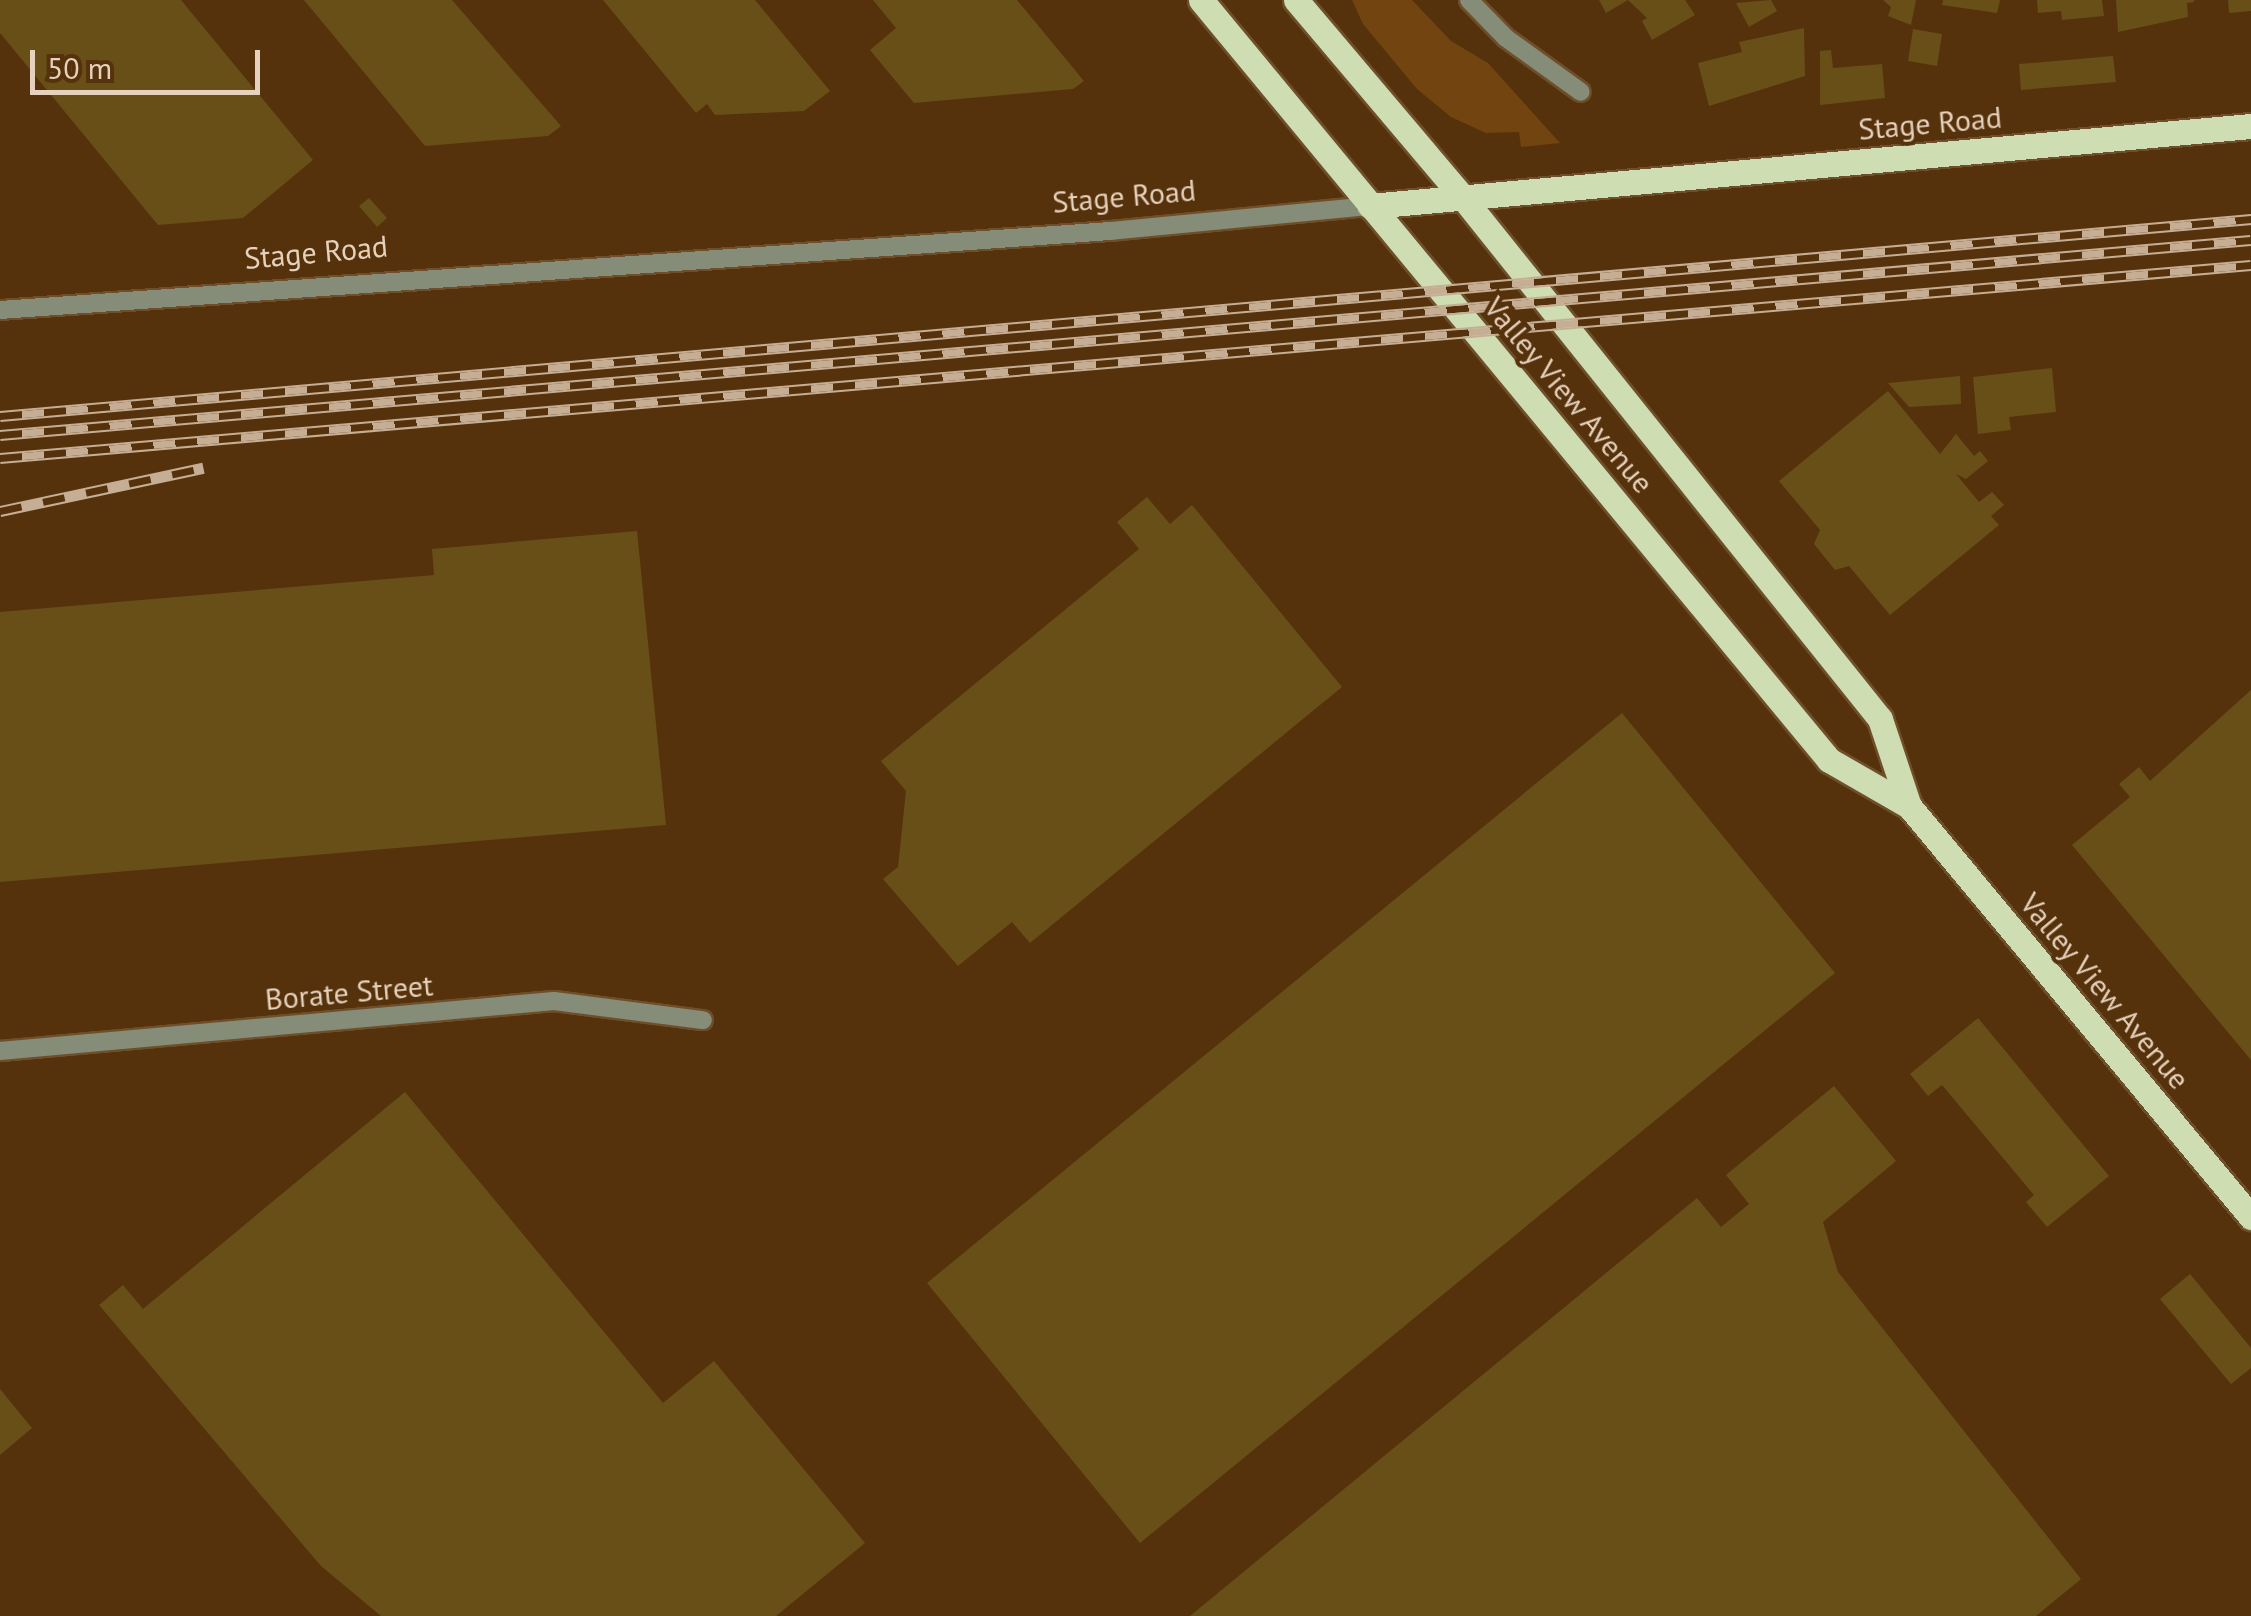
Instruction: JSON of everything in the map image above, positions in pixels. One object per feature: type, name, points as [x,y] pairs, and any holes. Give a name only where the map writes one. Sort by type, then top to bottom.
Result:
[{"type":"main road","name":"Valley View Avenue","points":[[1201,0],[1830,760],[1909,806],[2251,1217]]},
{"type":"main road","name":"Valley View Avenue","points":[[1296,0],[1464,199],[1880,720],[1909,806]]},
{"type":"main road","name":"Stage Road","points":[[1370,206],[2251,126]]},
{"type":"street","points":[[1469,0],[1506,38],[1581,92]]},
{"type":"street","name":"Stage Road","points":[[0,310],[1110,231],[1370,206]]},
{"type":"street","name":"Borate Street","points":[[0,1050],[554,1002],[703,1020]]},
{"type":"shaded area","points":[[1352,0],[1412,0],[1451,41],[1488,63],[1560,143],[1521,147],[1519,132],[1486,133],[1451,117],[1417,89],[1363,24]]},
{"type":"building","points":[[0,0],[181,0],[313,160],[243,218],[158,225],[0,33]]},
{"type":"building","points":[[304,0],[452,0],[561,126],[548,136],[425,146]]},
{"type":"building","points":[[603,0],[755,0],[830,91],[804,111],[715,115],[707,104],[696,113]]},
{"type":"building","points":[[873,0],[1017,0],[1084,81],[1073,89],[914,103],[870,50],[896,28]]},
{"type":"building","points":[[1599,0],[1628,0],[1606,13]]},
{"type":"building","points":[[1628,0],[1685,0],[1695,15],[1652,40],[1642,21],[1647,18]]},
{"type":"building","points":[[1771,0],[1777,11],[1749,27],[1736,3]]},
{"type":"building","points":[[1883,0],[1916,0],[1911,25],[1888,16],[1891,7]]},
{"type":"building","points":[[1943,0],[2000,0],[1997,13],[1942,5]]},
{"type":"building","points":[[2037,0],[2102,0],[2104,16],[2062,20],[2061,11],[2038,13]]},
{"type":"building","points":[[2116,0],[2194,2],[2187,3],[2188,17],[2118,32]]},
{"type":"building","points":[[2228,0],[2251,0],[2251,11],[2229,13]]},
{"type":"building","points":[[1804,28],[1805,76],[1709,106],[1698,63],[1742,52],[1739,42]]},
{"type":"building","points":[[1913,29],[1942,34],[1937,66],[1908,61]]},
{"type":"building","points":[[1831,50],[1833,68],[1882,64],[1885,98],[1820,105],[1820,51]]},
{"type":"building","points":[[2113,56],[2116,82],[2021,90],[2019,64]]},
{"type":"building","points":[[369,198],[387,218],[377,227],[359,206]]},
{"type":"building","points":[[2052,368],[2056,412],[2009,417],[2011,430],[1978,434],[1973,377]]},
{"type":"building","points":[[1960,376],[1961,404],[1909,407],[1888,383]]},
{"type":"building","points":[[1888,391],[1940,454],[1956,434],[1974,456],[1980,451],[1988,461],[1966,479],[1956,474],[1979,502],[1992,492],[2004,505],[1991,516],[1999,525],[1890,615],[1849,566],[1835,570],[1814,544],[1820,530],[1779,481]]},
{"type":"building","points":[[1147,497],[1170,524],[1192,505],[1342,687],[1030,943],[1012,922],[958,966],[883,879],[898,867],[906,791],[881,761],[1139,549],[1117,522]]},
{"type":"building","points":[[637,531],[666,825],[0,882],[0,612],[434,575],[432,549]]},
{"type":"building","points":[[2251,690],[2251,1060],[2072,845],[2130,797],[2119,784],[2139,767],[2150,781]]},
{"type":"building","points":[[1622,713],[1835,973],[1140,1543],[927,1283]]},
{"type":"building","points":[[1978,1018],[2109,1176],[2047,1227],[2026,1202],[2034,1195],[1942,1085],[1928,1096],[1910,1074]]},
{"type":"building","points":[[1834,1086],[1896,1161],[1823,1222],[1838,1272],[2081,1579],[2036,1616],[1190,1616],[1697,1198],[1721,1227],[1749,1204],[1726,1175]]},
{"type":"building","points":[[405,1092],[663,1403],[714,1361],[865,1543],[776,1616],[381,1616],[321,1566],[99,1305],[123,1285],[143,1309]]},
{"type":"building","points":[[2190,1274],[2251,1348],[2251,1368],[2231,1384],[2160,1299]]},
{"type":"building","points":[[0,1389],[32,1428],[0,1455]]},
{"type":"railway","points":[[0,416],[2251,219]]},
{"type":"railway","points":[[0,435],[2251,240]]},
{"type":"railway","points":[[0,458],[2251,265]]},
{"type":"railway","points":[[0,511],[203,468]]}]
